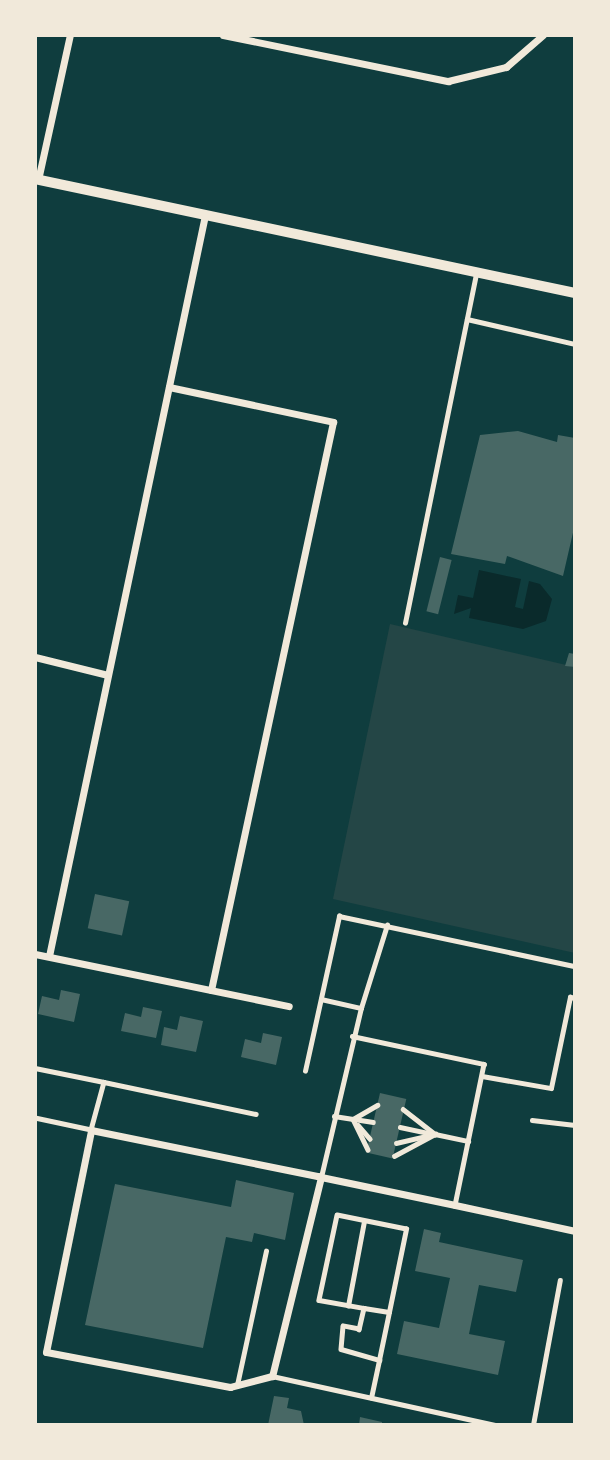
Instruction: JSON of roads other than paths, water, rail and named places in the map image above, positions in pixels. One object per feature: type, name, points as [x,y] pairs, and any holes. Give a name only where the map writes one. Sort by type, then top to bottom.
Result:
[{"type":"street","points":[[70,35],[37,179],[575,293]]},
{"type":"street","points":[[223,35],[448,81],[506,67],[543,35]]},
{"type":"street","points":[[49,956],[205,215]]},
{"type":"street","points":[[169,387],[333,422],[211,990]]},
{"type":"street","points":[[35,657],[108,675]]},
{"type":"street","points":[[35,954],[289,1006]]},
{"type":"street","points":[[321,1177],[272,1376],[237,1385],[46,1352],[91,1130],[321,1177],[575,1231]]},
{"type":"lane","points":[[405,623],[476,272]]},
{"type":"lane","points":[[467,319],[575,344]]},
{"type":"lane","points":[[304,1070],[339,916],[575,967]]},
{"type":"lane","points":[[321,1177],[352,1036],[387,925]]},
{"type":"lane","points":[[482,1076],[551,1088],[570,997],[575,998]]},
{"type":"lane","points":[[321,999],[361,1008]]},
{"type":"lane","points":[[352,1036],[484,1064],[455,1205]]},
{"type":"lane","points":[[35,1068],[256,1114]]},
{"type":"lane","points":[[35,1118],[91,1130],[104,1082]]},
{"type":"lane","points":[[353,1119],[377,1105]]},
{"type":"lane","points":[[403,1109],[435,1134]]},
{"type":"lane","points":[[334,1116],[373,1122]]},
{"type":"lane","points":[[353,1119],[370,1139]]},
{"type":"lane","points":[[353,1119],[368,1150]]},
{"type":"lane","points":[[532,1120],[575,1125]]},
{"type":"lane","points":[[400,1127],[468,1141]]},
{"type":"lane","points":[[396,1143],[435,1134]]},
{"type":"lane","points":[[394,1156],[435,1134]]},
{"type":"lane","points":[[371,1398],[406,1229],[337,1215],[319,1300],[388,1312]]},
{"type":"lane","points":[[348,1306],[364,1221]]},
{"type":"lane","points":[[237,1385],[266,1251]]},
{"type":"lane","points":[[533,1425],[560,1280]]},
{"type":"lane","points":[[364,1308],[359,1329],[344,1326],[341,1349],[379,1360]]},
{"type":"lane","points":[[272,1376],[495,1425]]}]
